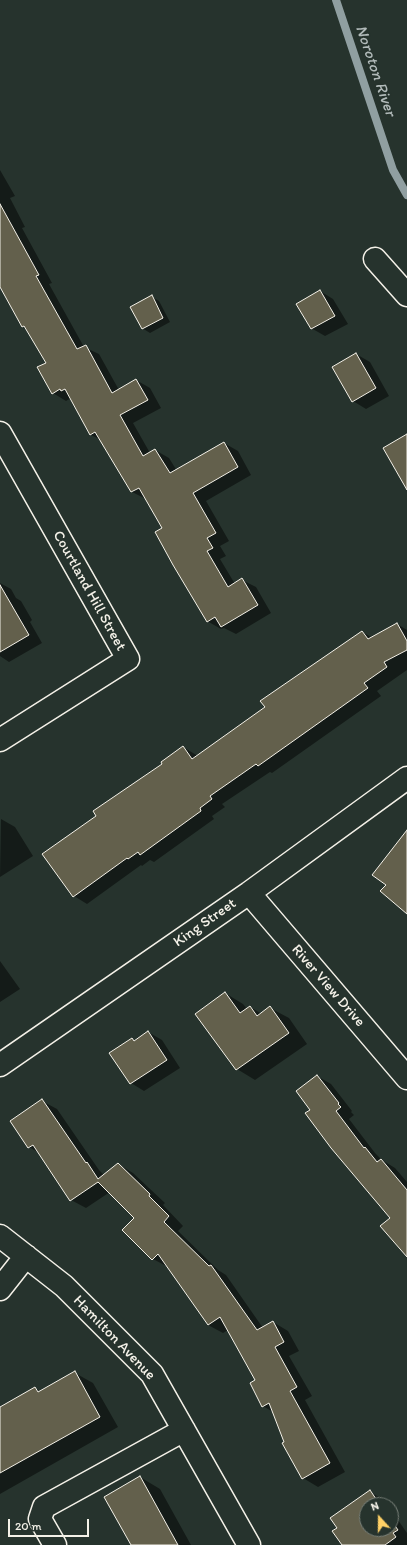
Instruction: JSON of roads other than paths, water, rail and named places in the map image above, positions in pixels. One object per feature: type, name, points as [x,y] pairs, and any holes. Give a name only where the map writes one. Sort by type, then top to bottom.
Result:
[{"type":"street","points":[[375,259],[407,296]]},
{"type":"street","name":"Courtland Hill Street","points":[[0,433],[128,659],[0,740]]},
{"type":"street","name":"King Street","points":[[0,1065],[248,893],[407,778]]},
{"type":"street","name":"River View Drive","points":[[248,893],[407,1078]]},
{"type":"street","name":"Hamilton Avenue","points":[[0,1236],[64,1286],[152,1374],[249,1545]]},
{"type":"street","points":[[0,1289],[26,1256]]},
{"type":"street","points":[[55,1545],[40,1519],[44,1507],[184,1430]]},
{"type":"waterway","name":"Noroton River","points":[[336,0],[393,170],[407,195]]}]
